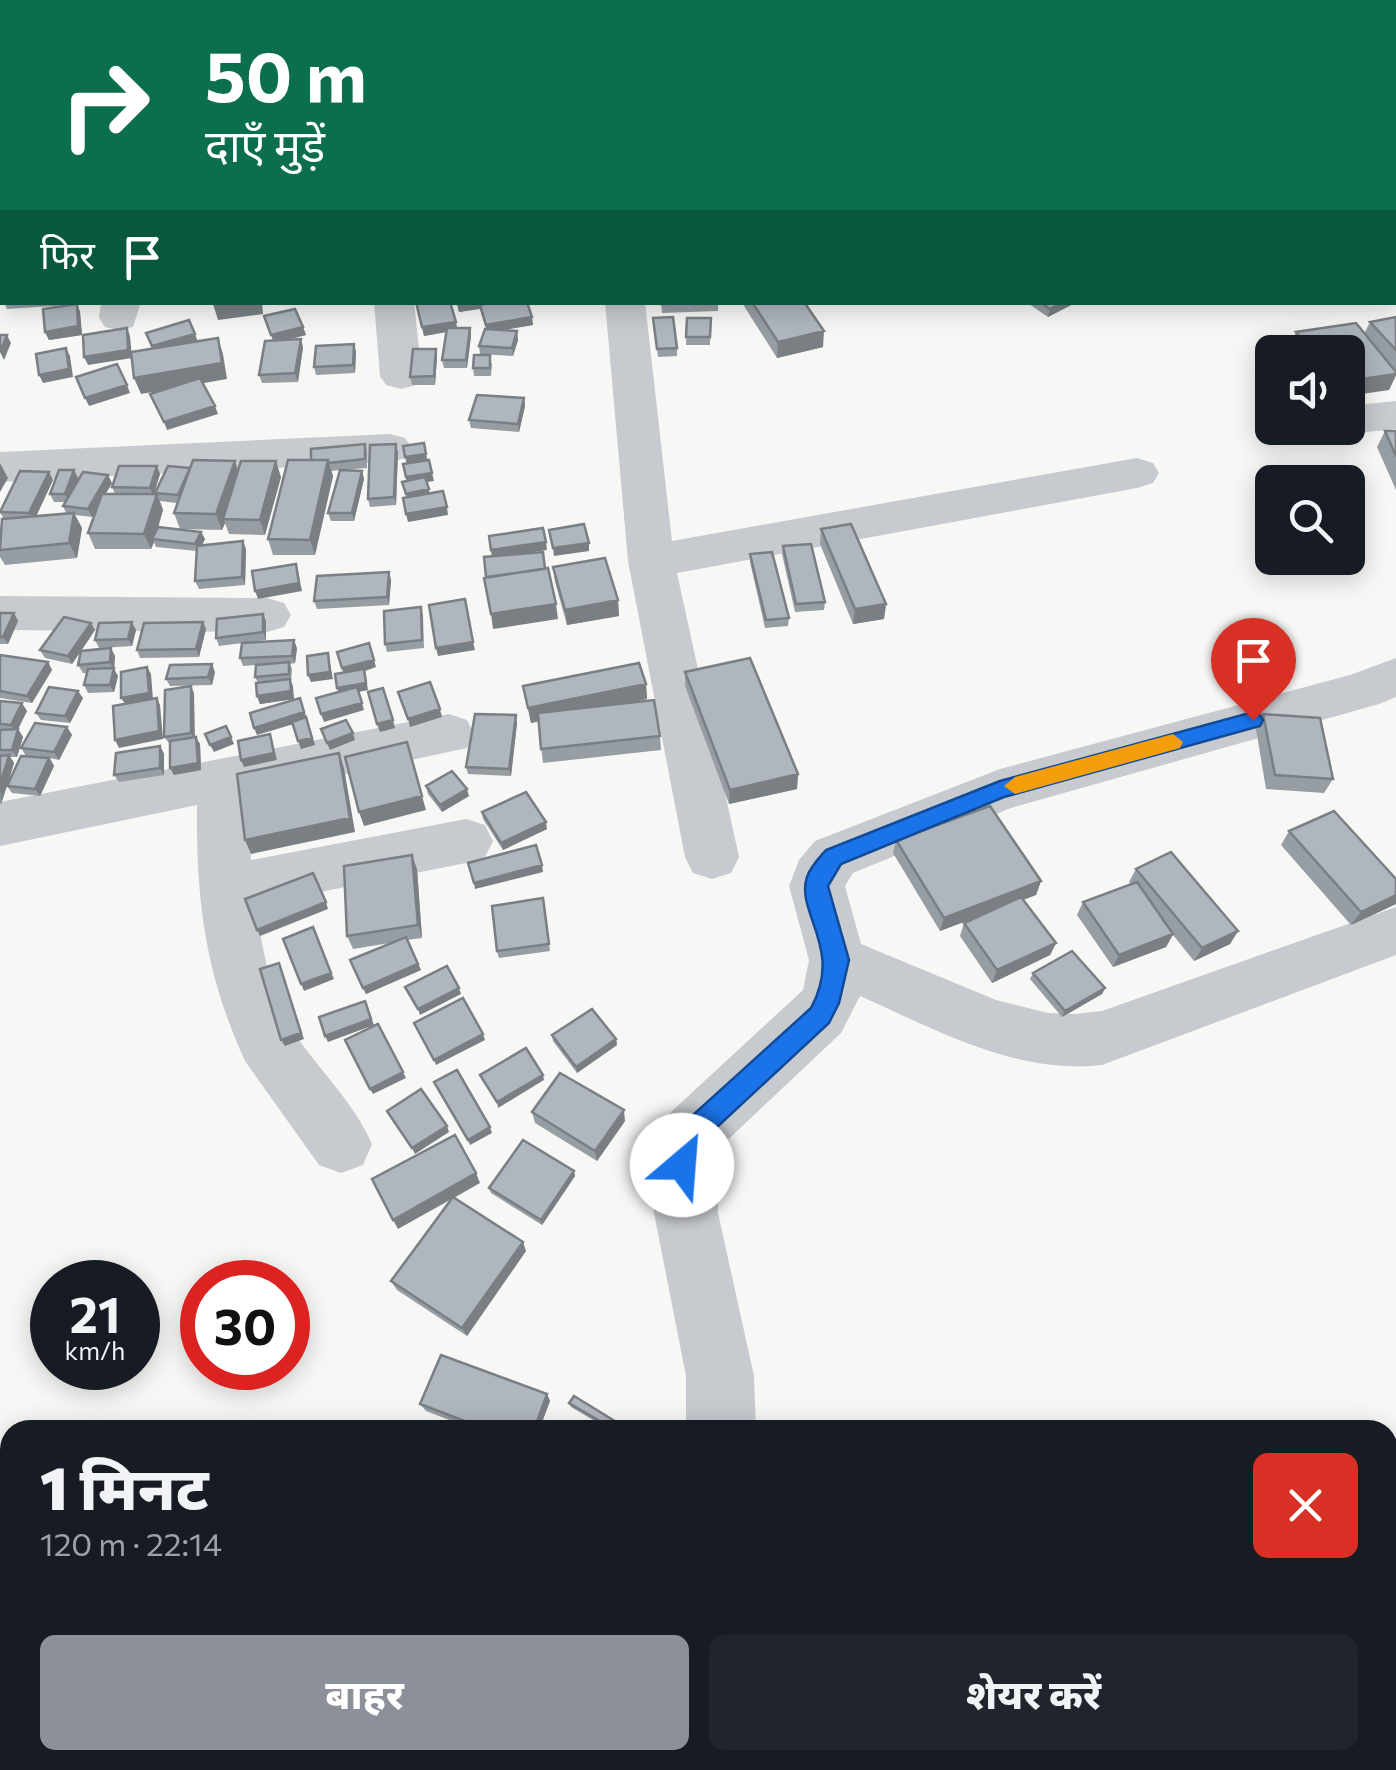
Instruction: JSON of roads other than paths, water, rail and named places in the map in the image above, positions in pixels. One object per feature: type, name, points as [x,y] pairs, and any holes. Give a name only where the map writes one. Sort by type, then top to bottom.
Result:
[{"type":"street","points":[[394,305],[401,376]]},
{"type":"street","points":[[625,305],[650,561],[712,857]]},
{"type":"street","points":[[1365,418],[1396,415]]},
{"type":"street","points":[[0,467],[390,448]]},
{"type":"street","points":[[650,561],[1137,473]]},
{"type":"street","points":[[0,613],[267,615]]},
{"type":"street","points":[[721,1420],[720,1373],[687,1212],[684,1148],[692,1132],[820,1016],[831,996],[837,960],[816,886],[818,876],[834,857],[1000,790],[1396,678]]},
{"type":"street","points":[[0,824],[449,734]]},
{"type":"street","points":[[223,780],[224,888],[240,973],[266,1042],[341,1144]]},
{"type":"street","points":[[224,888],[466,841]]},
{"type":"street","points":[[837,960],[1014,1031],[1051,1041],[1076,1041],[1102,1038],[1396,931]]}]
